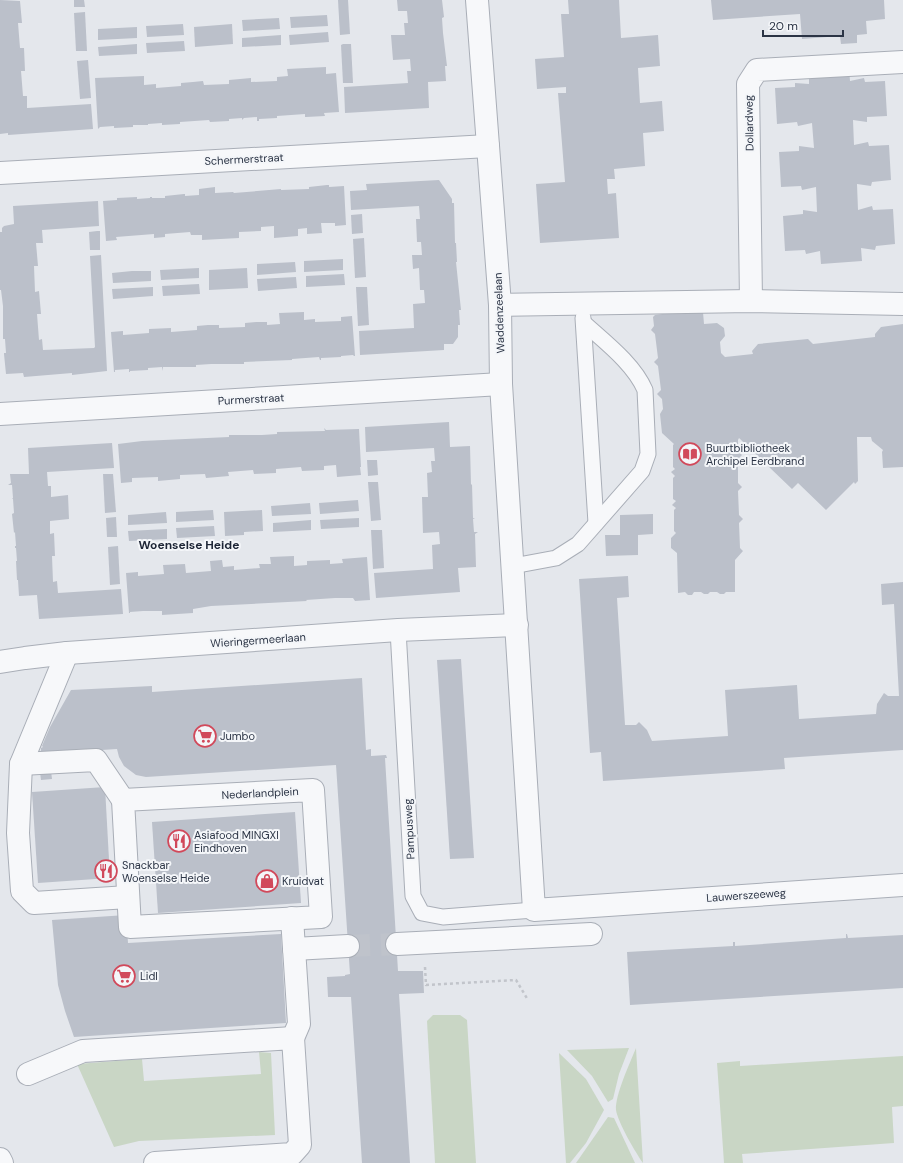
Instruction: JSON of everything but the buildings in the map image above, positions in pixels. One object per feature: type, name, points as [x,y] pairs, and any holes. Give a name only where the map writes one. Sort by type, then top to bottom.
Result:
[{"type":"street","name":"Waddenzeelaan","points":[[477,0],[500,305],[501,384],[517,625]]},
{"type":"street","name":"Dollardweg","points":[[751,301],[748,84],[756,70],[903,62]]},
{"type":"street","name":"Schermerstraat","points":[[0,173],[488,146]]},
{"type":"street","points":[[500,305],[583,314],[751,301],[903,304]]},
{"type":"street","name":"Purmerstraat","points":[[0,414],[501,384]]},
{"type":"street","points":[[517,625],[534,910]]},
{"type":"street","name":"Wieringermeerlaan","points":[[0,662],[67,654],[398,630],[517,625]]},
{"type":"street","points":[[67,654],[21,764],[18,833],[22,891],[34,903],[128,897]]},
{"type":"street","points":[[21,764],[96,760],[123,800]]},
{"type":"street","name":"Nederlandplein","points":[[313,790],[321,917],[130,927],[128,897],[123,800],[313,790]]},
{"type":"street","name":"Lauwerszeeweg","points":[[589,906],[903,885]]},
{"type":"street","name":"Pampusweg","points":[[534,910],[589,906]]},
{"type":"street","points":[[155,1163],[279,1159],[292,1154],[300,1145],[293,1038],[299,1024],[292,918]]},
{"type":"street","points":[[397,944],[591,934]]},
{"type":"street","points":[[294,949],[348,946]]},
{"type":"street","points":[[28,1074],[83,1051],[293,1038]]},
{"type":"street","points":[[0,1159],[2,1163]]},
{"type":"lane","points":[[583,314],[596,523]]},
{"type":"lane","points":[[513,566],[556,558],[578,544],[642,471],[645,465],[648,454],[645,390],[642,382],[583,314]]},
{"type":"lane","name":"Pampusweg","points":[[398,630],[413,896],[422,913],[444,917],[534,910]]},
{"type":"path","points":[[424,942],[426,985],[516,980],[528,1000]]},
{"type":"green space","points":[[433,1015],[460,1015],[467,1020],[476,1163],[435,1163],[427,1021]]},
{"type":"green space","points":[[629,1048],[619,1074],[613,1099],[608,1102],[592,1076],[567,1050]]},
{"type":"green space","points":[[636,1048],[643,1163],[624,1130],[617,1116],[616,1110],[620,1088]]},
{"type":"green space","points":[[259,1052],[271,1053],[275,1135],[139,1141],[114,1147],[77,1064],[142,1059],[144,1081],[261,1074]]},
{"type":"green space","points":[[559,1053],[586,1079],[604,1110],[586,1143],[570,1163],[566,1163]]},
{"type":"green space","points":[[903,1056],[903,1106],[892,1107],[894,1143],[742,1154],[743,1163],[724,1163],[717,1063],[740,1061],[740,1066]]},
{"type":"green space","points":[[608,1117],[614,1118],[635,1163],[576,1163]]},
{"type":"tunnel","points":[[348,946],[397,944]]},
{"type":"place","name":"Buurtbibliotheek Archipel Eerdbrand","points":[[690,454]]},
{"type":"place","name":"Jumbo","points":[[205,736]]},
{"type":"place","name":"Asiafood MINGXI Eindhoven","points":[[179,841]]},
{"type":"place","name":"Snackbar Woenselse Heide","points":[[106,871]]},
{"type":"place","name":"Kruidvat","points":[[267,881]]},
{"type":"place","name":"Lidl","points":[[124,976]]},
{"type":"district","name":"Woenselse Heide","points":[[189,545]]}]
